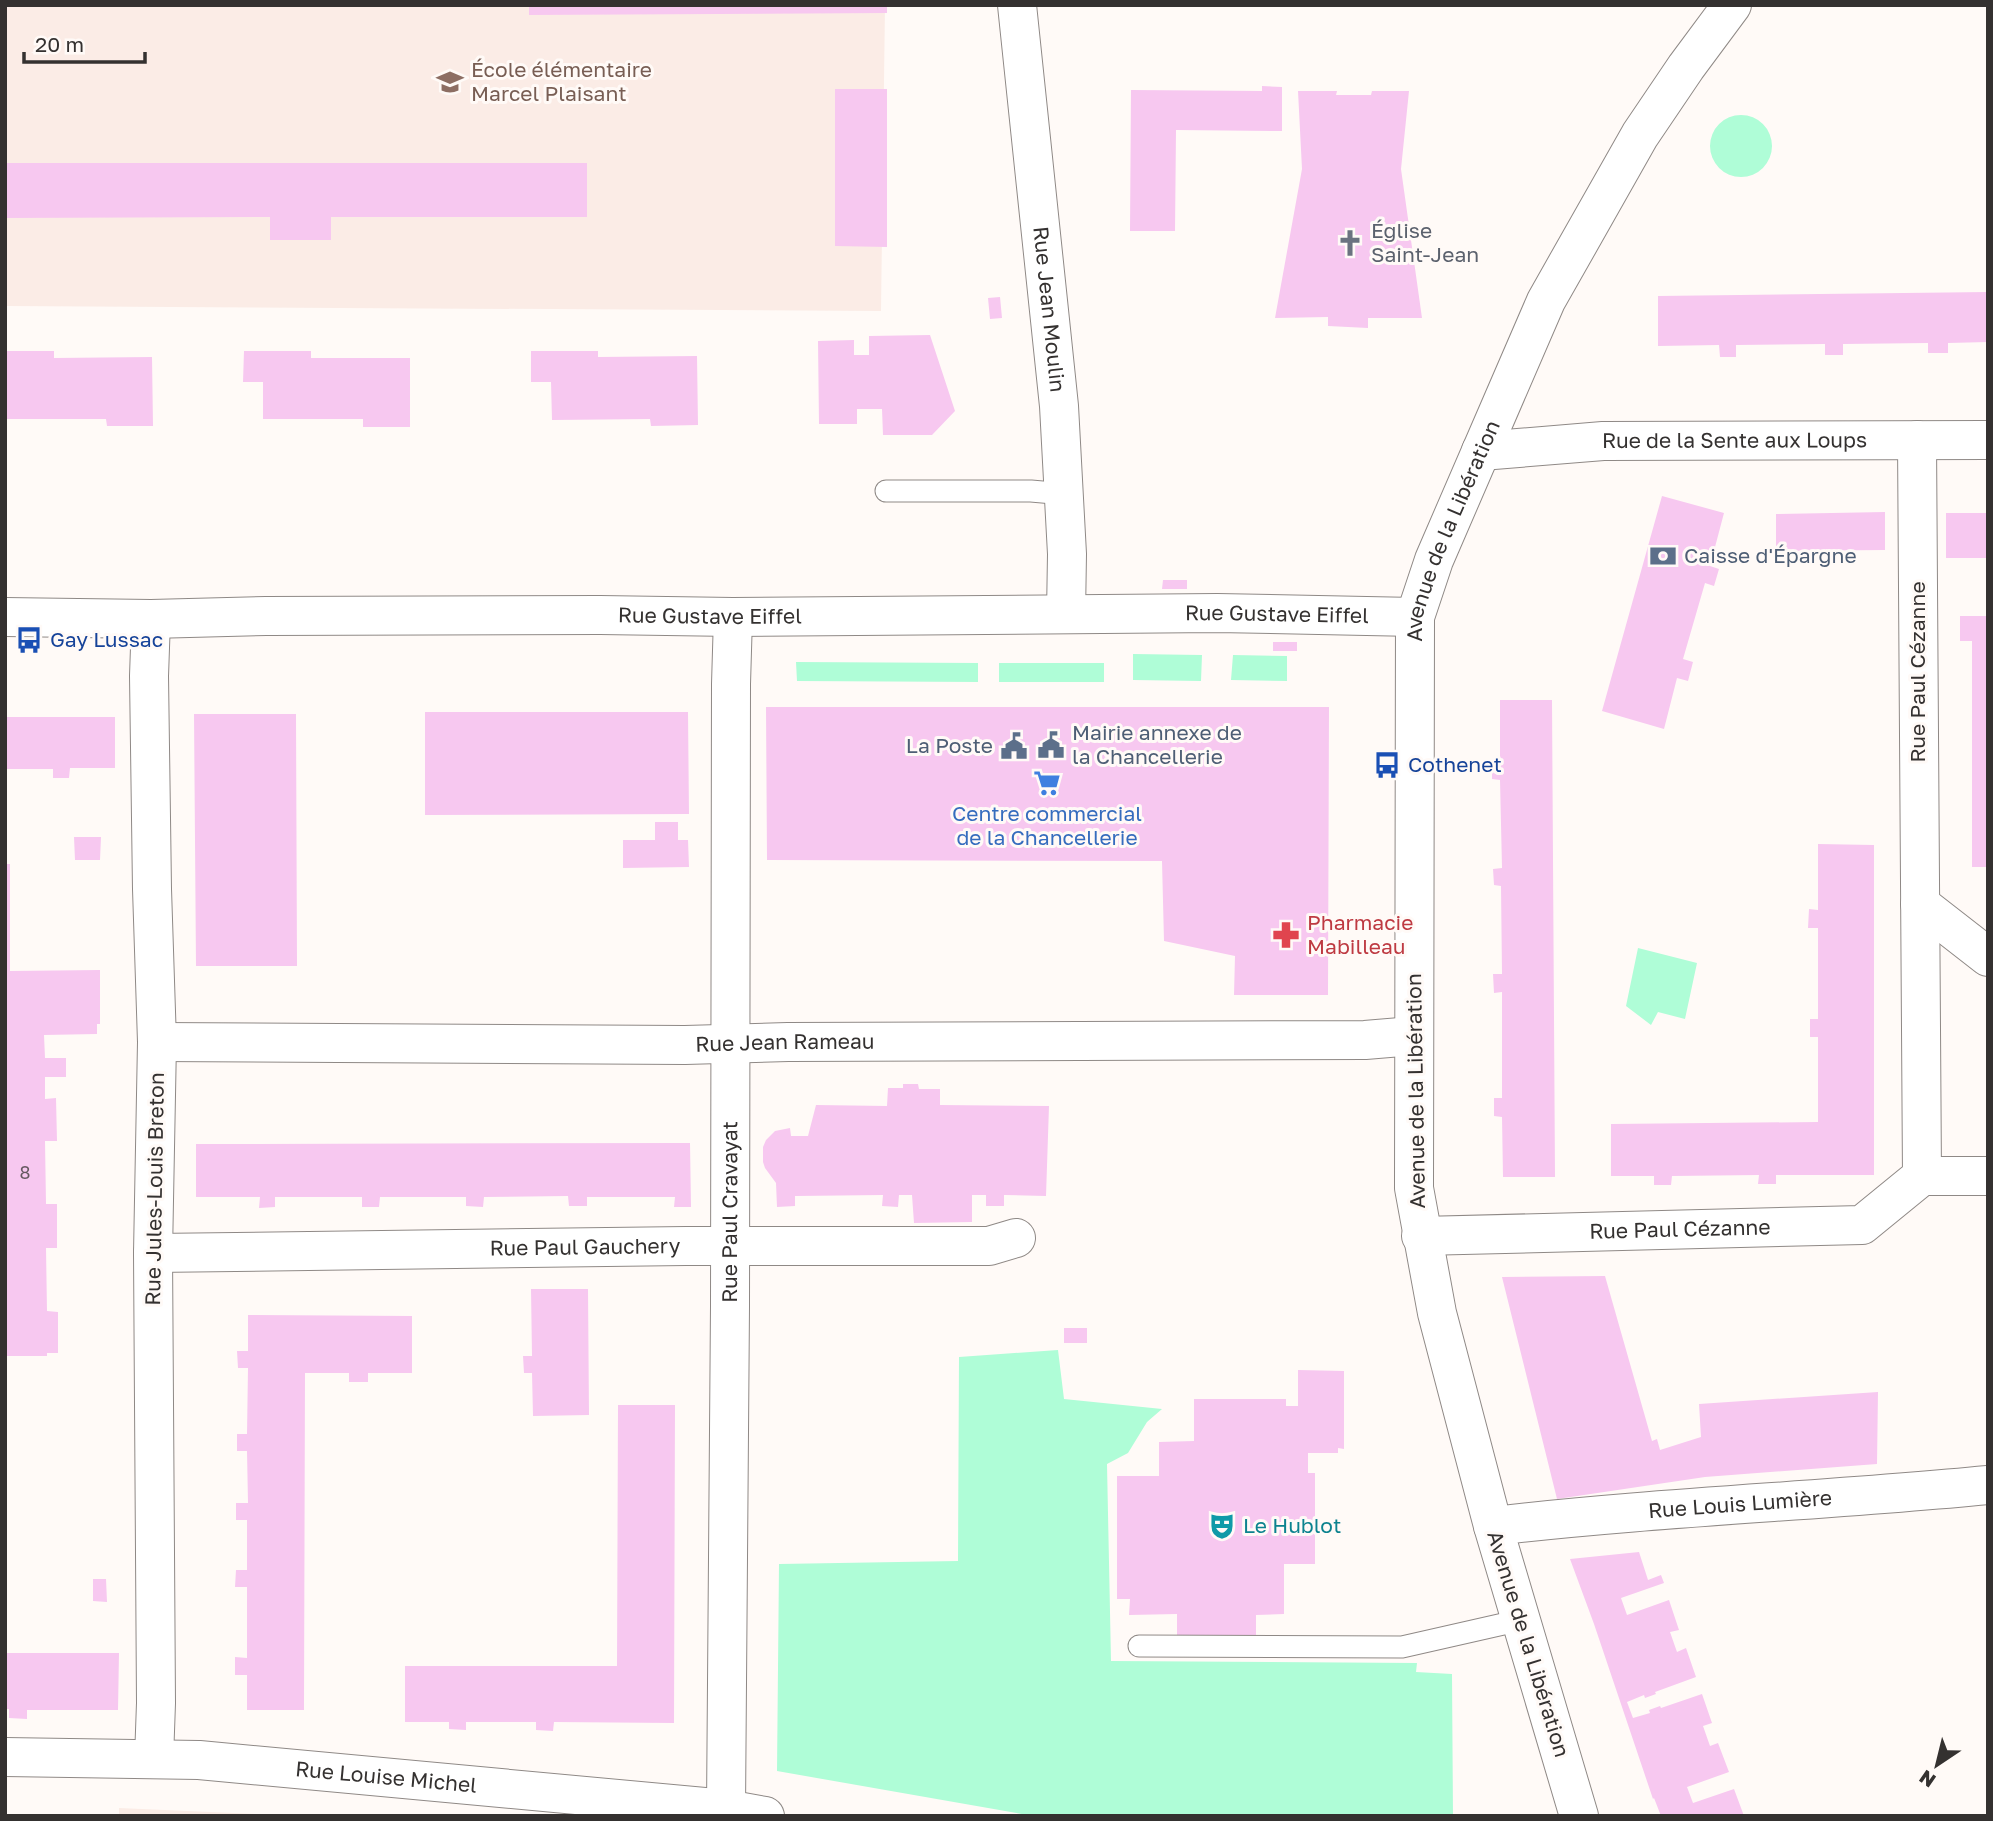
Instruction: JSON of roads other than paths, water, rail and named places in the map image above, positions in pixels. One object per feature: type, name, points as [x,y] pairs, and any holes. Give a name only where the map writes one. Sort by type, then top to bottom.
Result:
[{"type":"street","name":"Rue Jean Moulin","points":[[1017,5],[1059,406],[1065,494],[1066,614]]},
{"type":"street","name":"Avenue de la Libération","points":[[1579,1816],[1493,1526],[1437,1313],[1414,1188],[1415,617],[1434,560],[1546,301],[1640,135],[1732,5]]},
{"type":"street","name":"Rue Paul Cézanne","points":[[1421,1236],[1862,1225],[1922,1176],[1917,440]]},
{"type":"street","name":"Rue de la Sente aux Loups","points":[[1481,451],[1603,441],[1988,440]]},
{"type":"street","name":"Rue Gustave Eiffel","points":[[5,617],[733,617],[1230,613],[1415,617]]},
{"type":"street","name":"Rue Paul Cravayat","points":[[726,1810],[733,617]]},
{"type":"street","name":"Rue Jules-Louis Breton","points":[[150,618],[152,889],[157,1042],[153,1253],[156,1703],[154,1759]]},
{"type":"street","points":[[1920,904],[1988,957]]},
{"type":"street","name":"Rue Jean Rameau","points":[[157,1042],[685,1045],[1365,1040],[1413,1036]]},
{"type":"street","points":[[1922,1176],[1988,1176]]},
{"type":"street","name":"Rue Paul Gauchery","points":[[153,1253],[730,1246],[989,1246],[1016,1238]]},
{"type":"street","name":"Rue Louis Lumière","points":[[1493,1526],[1559,1518],[1988,1485]]},
{"type":"street","name":"Rue Louise Michel","points":[[5,1757],[154,1759],[244,1764],[765,1816]]},
{"type":"lane","points":[[886,491],[1031,491],[1065,494]]},
{"type":"lane","points":[[1139,1646],[1402,1647],[1521,1620]]},
{"type":"place","name":"École élémentaire Marcel Plaisant","points":[[450,82]]},
{"type":"place","name":"Église Saint-Jean","points":[[1350,243]]},
{"type":"place","name":"Caisse d'Épargne","points":[[1663,556]]},
{"type":"place","name":"Gay Lussac","points":[[29,640]]},
{"type":"place","name":"Mairie annexe de la Chancellerie","points":[[1051,745]]},
{"type":"place","name":"La Poste","points":[[1014,746]]},
{"type":"place","name":"Cothenet","points":[[1387,765]]},
{"type":"place","name":"Centre commercial de la Chancellerie","points":[[1047,783]]},
{"type":"place","name":"Pharmacie Mabilleau","points":[[1286,935]]},
{"type":"place","name":"Le Hublot","points":[[1222,1526]]}]
